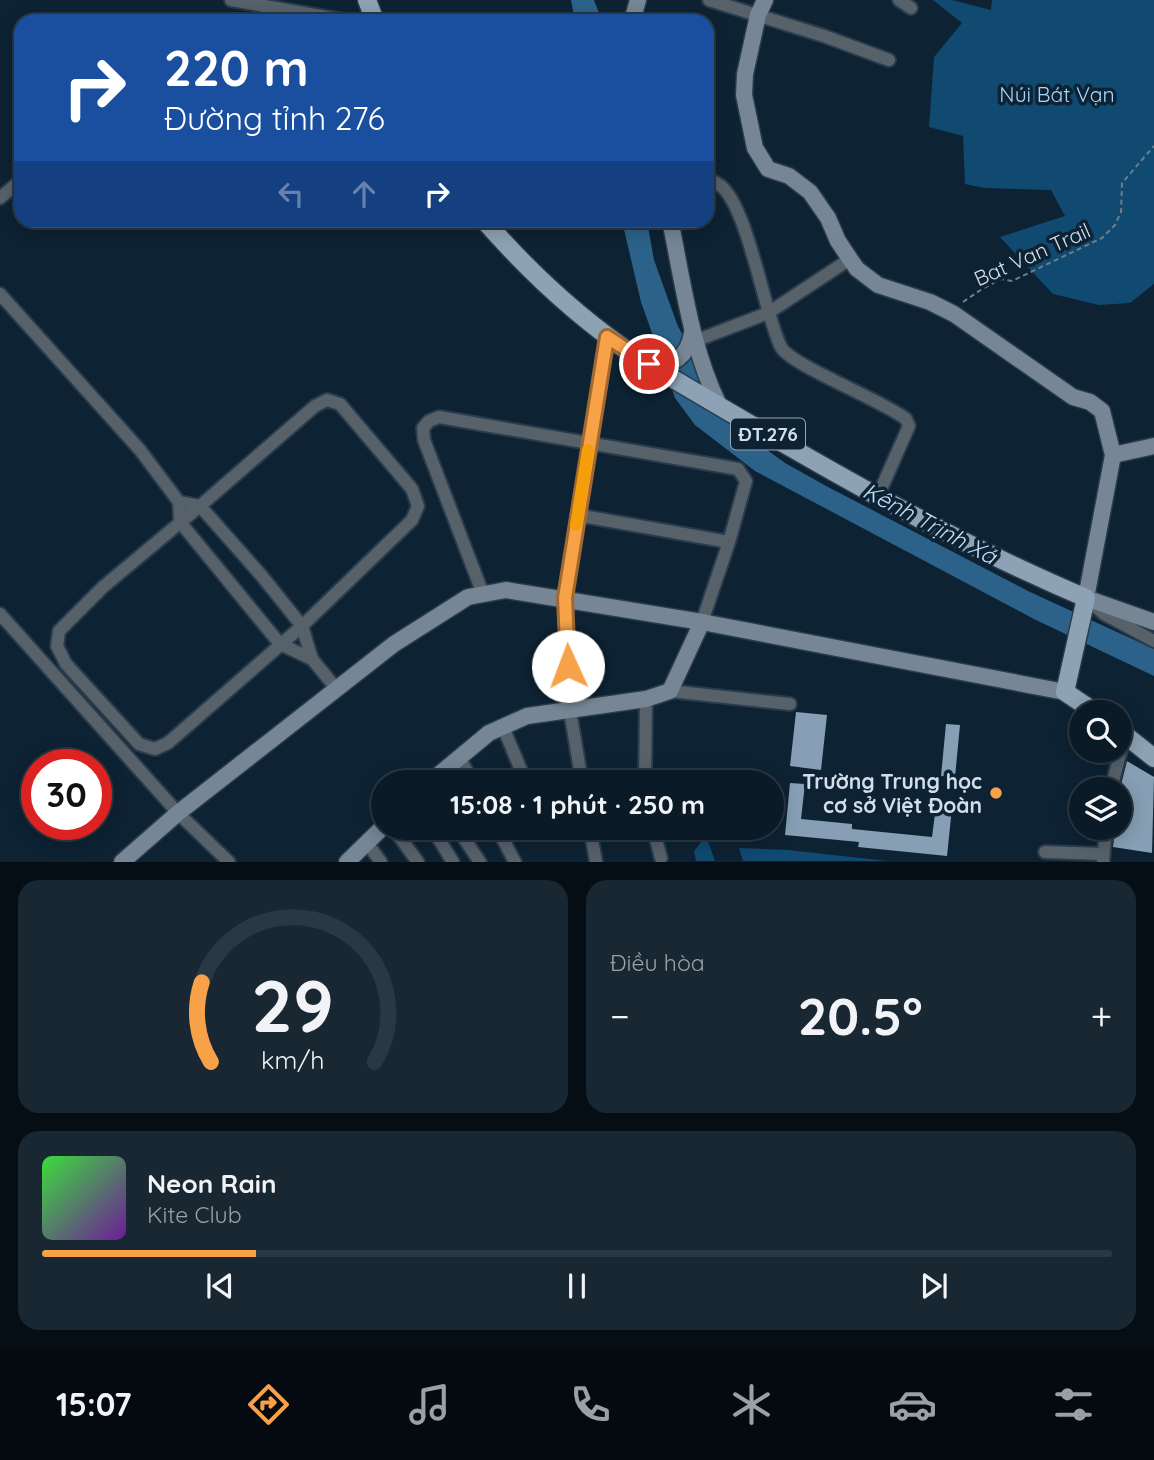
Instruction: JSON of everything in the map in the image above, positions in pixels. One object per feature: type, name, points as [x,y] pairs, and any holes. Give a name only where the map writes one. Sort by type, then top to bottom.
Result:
[{"type":"main road","points":[[762,8],[745,74],[744,95],[755,148],[768,169],[789,176],[810,192],[828,218],[850,259],[878,285],[930,302],[953,313],[1073,397],[1090,402],[1100,409],[1113,455],[1065,692]]},
{"type":"main road","name":"ĐT.276","points":[[491,228],[529,270],[607,337],[649,364],[878,496],[1028,573],[1086,598]]},
{"type":"main road","points":[[672,228],[694,336],[705,375],[719,405]]},
{"type":"main road","points":[[649,364],[661,365],[680,358],[694,336]]},
{"type":"main road","points":[[1113,455],[1154,446]]},
{"type":"main road","points":[[122,862],[178,813],[394,644],[468,597],[506,590],[702,622],[1065,692],[1077,700]]},
{"type":"main road","points":[[1086,598],[1154,622]]},
{"type":"main road","points":[[444,770],[489,733],[527,716],[646,699],[670,691],[702,622]]},
{"type":"main road","points":[[1132,741],[1154,758]]},
{"type":"main road","points":[[347,862],[371,839]]},
{"type":"street","points":[[231,0],[310,14]]},
{"type":"street","points":[[709,0],[762,8],[824,36],[889,60]]},
{"type":"street","points":[[899,0],[911,8]]},
{"type":"street","points":[[714,181],[723,186],[741,216],[768,313],[784,353],[906,419],[909,426],[878,496]]},
{"type":"street","points":[[0,198],[14,186]]},
{"type":"street","points":[[694,336],[768,313],[850,259]]},
{"type":"street","points":[[0,294],[132,440],[179,502],[180,522],[279,643],[312,659]]},
{"type":"street","points":[[580,770],[570,711],[565,598],[607,337]]},
{"type":"street","points":[[332,400],[341,404],[412,489],[418,506],[406,527],[302,626],[279,643],[168,743],[155,749],[147,748],[139,744],[66,664],[57,646],[59,631],[103,587],[200,506],[321,401],[332,400]]},
{"type":"street","points":[[483,594],[424,440],[423,428],[429,421],[439,417],[738,470],[746,481],[702,622]]},
{"type":"street","points":[[179,502],[200,506],[302,626],[312,659],[336,688]]},
{"type":"street","points":[[577,515],[729,542]]},
{"type":"street","points":[[1086,598],[1104,614],[1154,642]]},
{"type":"street","points":[[0,614],[178,813],[229,862]]},
{"type":"street","points":[[670,691],[790,704]]},
{"type":"street","points":[[645,770],[646,699]]},
{"type":"street","points":[[503,727],[521,770]]},
{"type":"street","points":[[459,757],[466,770]]},
{"type":"street","points":[[402,840],[418,862]]},
{"type":"street","points":[[439,840],[453,862]]},
{"type":"street","points":[[465,840],[480,862]]},
{"type":"street","points":[[503,840],[515,862]]},
{"type":"street","points":[[592,840],[596,862]]},
{"type":"street","points":[[656,840],[661,858]]},
{"type":"street","points":[[1045,852],[1103,858],[1105,840]]},
{"type":"street","points":[[367,843],[381,862]]},
{"type":"path","name":"Bat Van Trail","points":[[953,313],[982,289],[1001,279],[1012,281],[1102,238],[1115,225],[1121,212],[1122,183],[1154,146]]},
{"type":"green space","name":"Núi Bát Vạn","points":[[933,0],[952,0],[991,10],[992,0],[1154,0],[1154,284],[1130,303],[1099,305],[1053,294],[1000,237],[1065,216],[1051,190],[984,188],[965,184],[963,136],[929,127],[934,57],[962,23]]},
{"type":"green space","points":[[703,840],[707,840],[715,861],[696,861],[694,851]]},
{"type":"green space","points":[[739,848],[788,850],[888,861],[743,861]]},
{"type":"shaded area","points":[[571,0],[594,0],[599,14],[574,14]]},
{"type":"shaded area","name":"Kênh Trịnh Xá","points":[[624,228],[648,228],[654,260],[677,324],[708,387],[730,423],[785,463],[828,487],[1030,592],[1154,649],[1154,676],[1036,620],[755,471],[695,425],[675,398],[641,302]]},
{"type":"building","points":[[796,712],[827,715],[821,770],[790,766]]},
{"type":"building","points":[[946,724],[960,725],[955,777],[941,776]]},
{"type":"building","points":[[1126,763],[1130,763],[1154,777],[1152,853],[1113,847],[1114,840],[1132,840],[1132,777],[1123,777]]},
{"type":"building","points":[[790,783],[805,784],[801,819],[852,824],[852,829],[932,837],[936,806],[952,808],[947,856],[858,847],[859,842],[785,835]]},
{"type":"slow traffic","points":[[576,525],[588,450]]},
{"type":"place","name":"Trường Trung học cơ sở Việt Đoàn","points":[[996,793]]},
{"type":"route","points":[[568,666],[565,598],[607,337],[649,364]]}]
